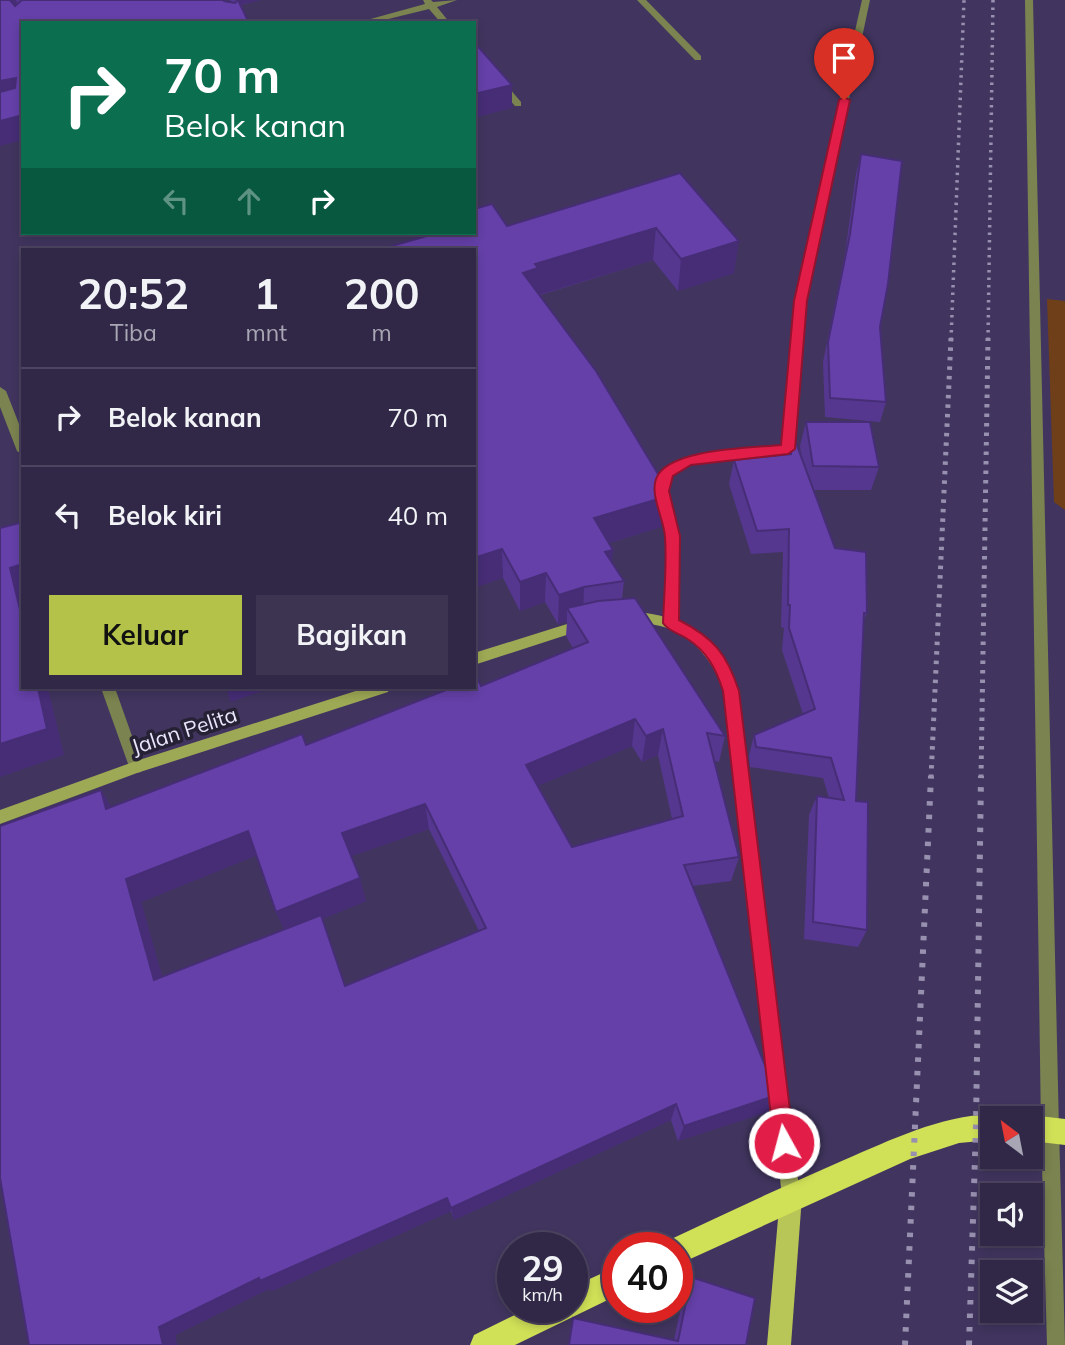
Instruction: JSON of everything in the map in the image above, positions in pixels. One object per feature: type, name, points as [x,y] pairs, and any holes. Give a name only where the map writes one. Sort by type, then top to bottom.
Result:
[{"type":"highway","points":[[693,1243],[790,1196],[913,1144],[980,1126]]},
{"type":"highway","points":[[484,1345],[529,1323]]},
{"type":"main road","points":[[779,1345],[790,1196]]},
{"type":"street","points":[[367,21],[428,3],[453,0]]},
{"type":"street","points":[[640,0],[698,58]]},
{"type":"street","points":[[671,623],[672,536],[662,491],[663,479],[674,467],[687,460],[788,449],[800,301],[866,0]]},
{"type":"street","points":[[1029,0],[1049,1130],[1057,1345]]},
{"type":"street","points":[[428,3],[444,21]]},
{"type":"street","points":[[492,74],[518,104]]},
{"type":"street","points":[[0,391],[21,447]]},
{"type":"street","points":[[476,658],[606,619],[649,617],[671,623],[693,634],[712,650],[724,668],[731,691],[790,1196]]},
{"type":"street","points":[[108,689],[136,767]]},
{"type":"street","name":"Jalan Pelita","points":[[0,817],[136,767],[380,689]]},
{"type":"shaded area","points":[[1047,299],[1065,301],[1065,510],[1054,502]]},
{"type":"building","points":[[0,0],[10,0],[15,6],[22,0],[223,0],[235,3],[238,0],[248,21],[21,21],[21,116],[0,121],[0,92],[15,88],[16,78],[0,81]]},
{"type":"building","points":[[476,44],[512,85],[476,94]]},
{"type":"building","points":[[861,154],[902,161],[888,284],[880,327],[886,402],[830,398],[828,342],[850,234]]},
{"type":"building","points":[[680,173],[739,241],[681,259],[656,228],[535,264],[538,268],[523,273],[596,371],[658,474],[665,497],[594,518],[613,550],[605,552],[624,581],[584,587],[559,595],[546,573],[520,582],[502,549],[476,557],[476,248],[385,248],[426,235],[476,235],[476,208],[492,204],[507,226]]},
{"type":"building","points":[[806,422],[870,422],[879,467],[813,466]]},
{"type":"building","points":[[792,440],[795,440],[835,548],[866,552],[867,613],[864,613],[856,801],[868,802],[867,930],[813,922],[817,796],[844,800],[831,758],[756,747],[754,735],[815,709],[789,628],[789,529],[757,531],[734,460],[791,454]]},
{"type":"building","points":[[21,523],[21,565],[10,568],[21,614],[21,689],[38,689],[47,729],[0,744],[0,528]]},
{"type":"building","points":[[635,598],[725,736],[707,733],[739,857],[684,865],[777,1095],[684,1126],[676,1104],[451,1208],[447,1198],[260,1281],[259,1278],[159,1327],[163,1345],[29,1345],[0,1178],[0,826],[101,790],[106,809],[302,734],[306,745],[448,689],[476,689],[476,677],[481,686],[588,642],[567,608],[598,601]],"holes":[[[635,719],[646,736],[663,729],[683,816],[572,847],[526,765]],[[425,804],[486,928],[345,986],[321,915],[154,980],[126,879],[248,831],[276,912],[360,878],[342,833]]]},
{"type":"building","points":[[693,1278],[755,1298],[746,1345],[569,1345],[572,1323],[588,1321],[678,1341],[682,1323],[693,1323]]},
{"type":"railway","points":[[951,340],[964,0]]},
{"type":"railway","points":[[988,340],[993,0]]},
{"type":"railway","points":[[931,778],[951,338]]},
{"type":"railway","points":[[981,778],[988,338]]},
{"type":"railway","points":[[905,1345],[931,776]]},
{"type":"railway","points":[[969,1345],[976,1126],[981,776]]},
{"type":"route","points":[[784,1143],[731,691],[724,668],[712,650],[693,634],[671,623],[672,536],[662,491],[663,479],[668,472],[687,460],[788,449],[800,301],[844,100]]}]
